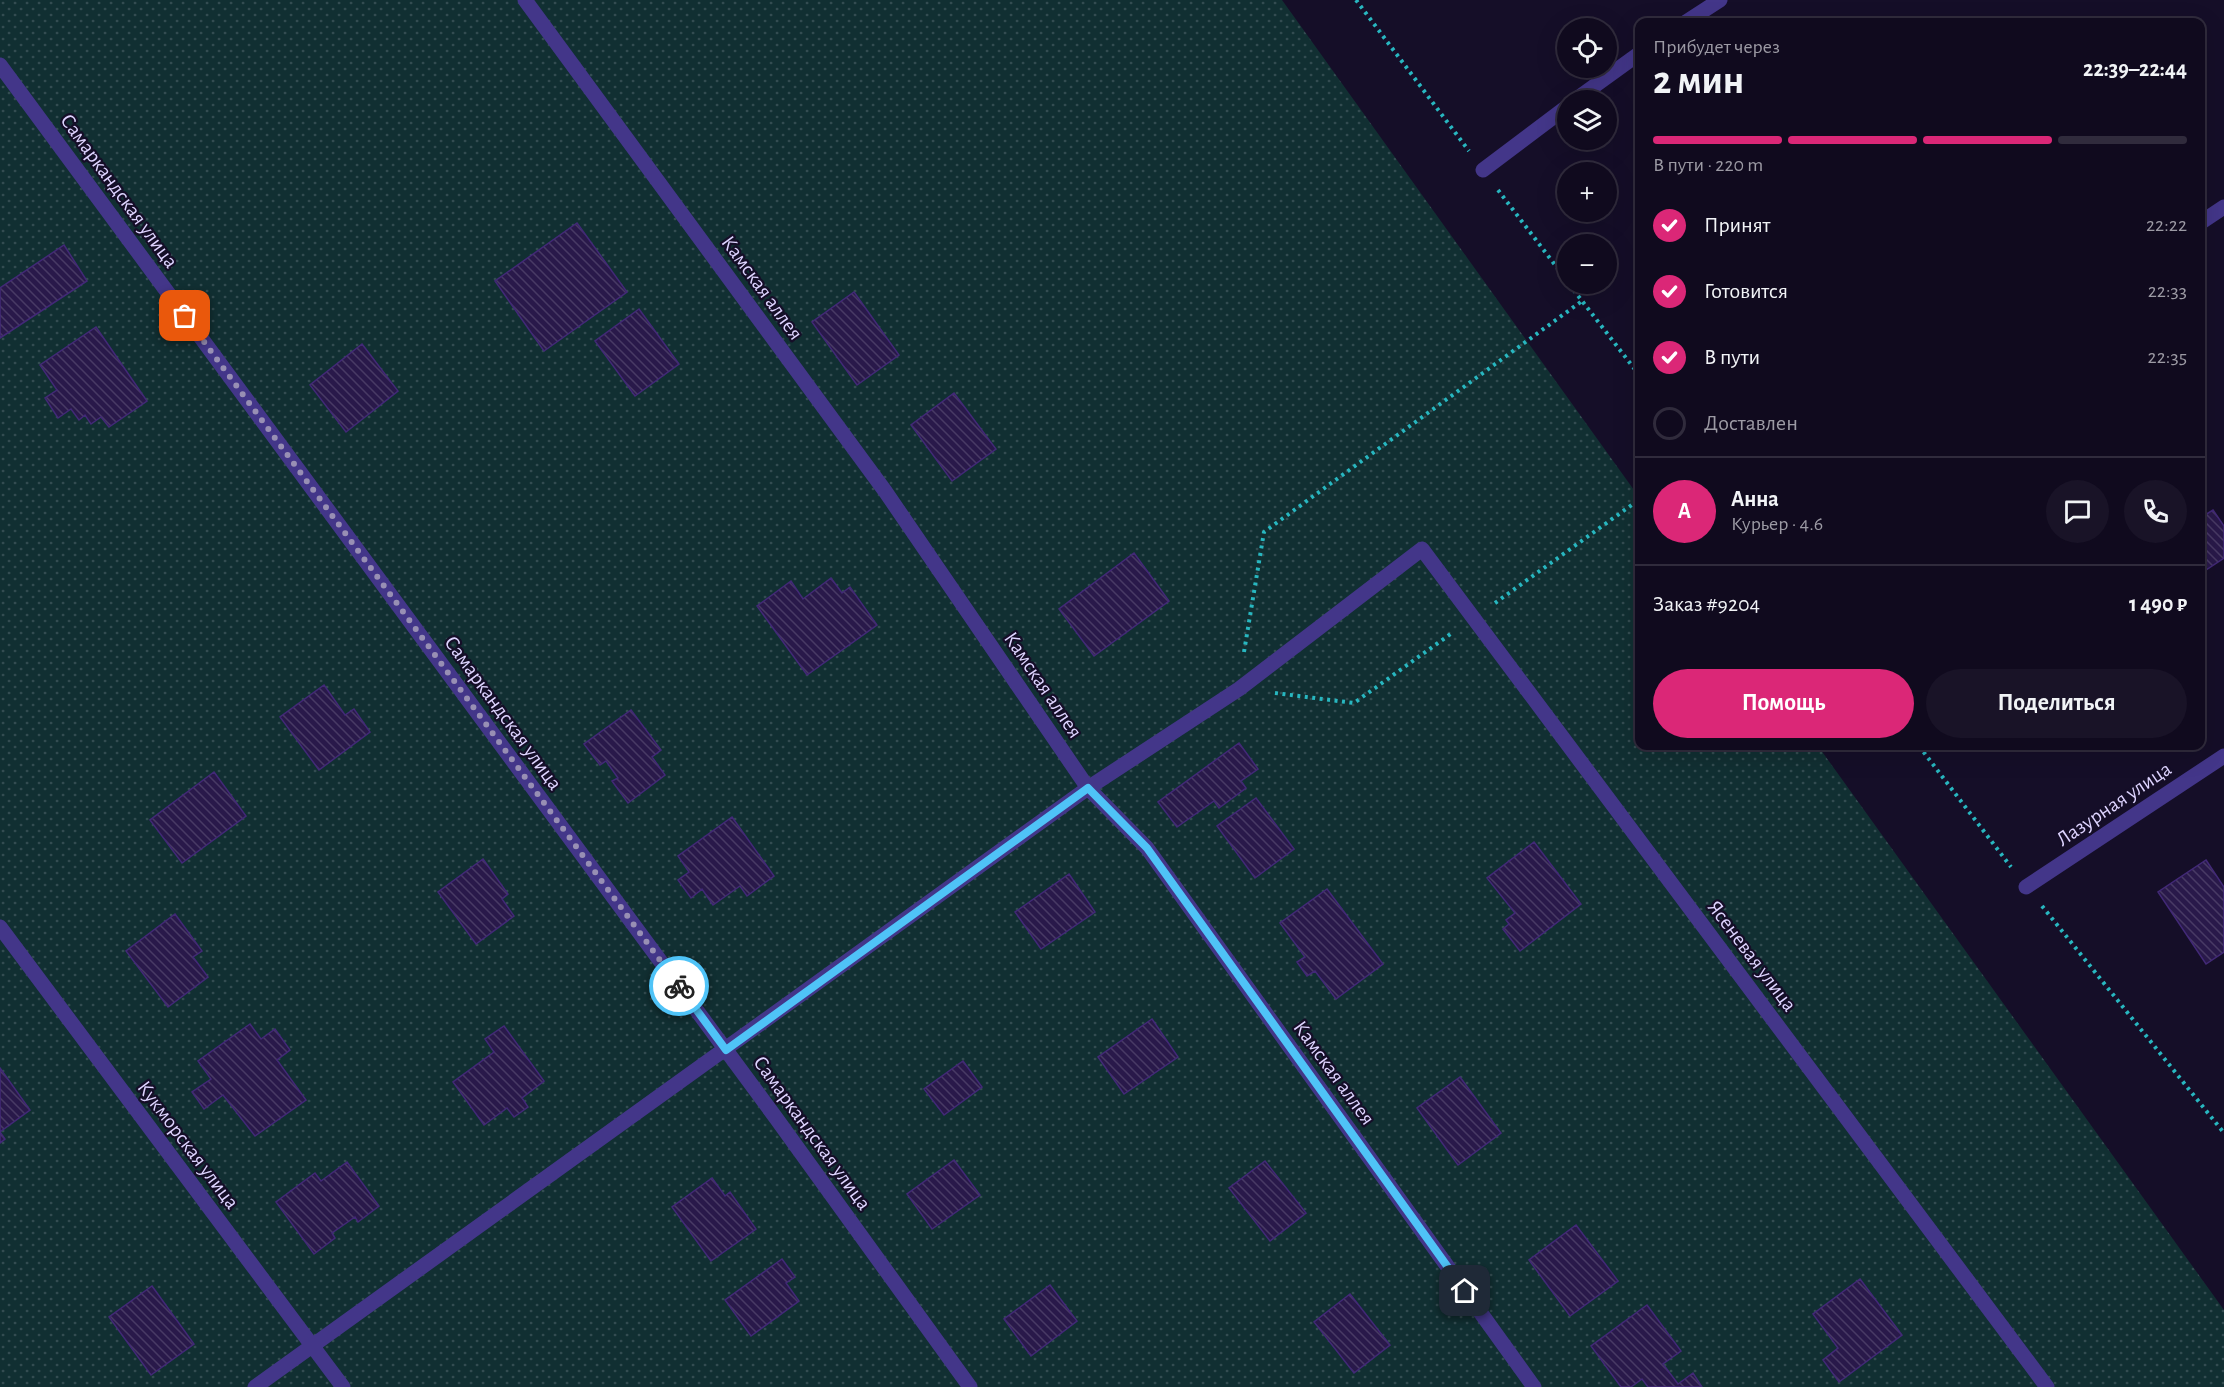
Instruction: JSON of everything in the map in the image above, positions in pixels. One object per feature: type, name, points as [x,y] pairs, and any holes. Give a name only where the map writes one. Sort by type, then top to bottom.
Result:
[{"type":"street","name":"Камская аллея","points":[[525,0],[885,491],[1088,788],[1147,848],[1534,1387]]},
{"type":"street","points":[[1692,18],[1720,0]]},
{"type":"street","points":[[1589,90],[1635,57]]},
{"type":"street","name":"Самаркандская улица","points":[[0,65],[726,1050],[970,1387]]},
{"type":"street","points":[[1483,170],[1557,114]]},
{"type":"street","points":[[2205,220],[2224,207]]},
{"type":"street","name":"Ясеневая улица","points":[[1239,688],[1422,549],[2047,1387]]},
{"type":"street","points":[[255,1387],[1088,788],[1239,688]]},
{"type":"street","name":"Лазурная улица","points":[[2026,887],[2224,756]]},
{"type":"street","name":"Кукморская улица","points":[[0,927],[343,1387]]},
{"type":"path","points":[[1356,0],[1557,268]]},
{"type":"path","points":[[1577,294],[1635,370]]},
{"type":"path","points":[[1239,688],[1264,532],[1582,301]]},
{"type":"path","points":[[1922,750],[2026,887],[2224,1132]]},
{"type":"green space","points":[[0,0],[1282,0],[1635,491],[1635,750],[1821,750],[2224,1310],[2224,1387],[0,1387]]},
{"type":"building","points":[[577,223],[627,292],[544,351],[495,281]]},
{"type":"building","points":[[64,245],[87,281],[0,338],[0,288]]},
{"type":"building","points":[[854,292],[899,355],[857,385],[812,322]]},
{"type":"building","points":[[639,309],[679,364],[635,396],[595,341]]},
{"type":"building","points":[[96,327],[147,401],[109,427],[101,417],[91,424],[85,415],[79,420],[71,409],[58,418],[45,398],[57,390],[40,365]]},
{"type":"building","points":[[362,344],[398,391],[346,432],[310,385]]},
{"type":"building","points":[[954,393],[996,449],[952,481],[911,425]]},
{"type":"building","points":[[2213,510],[2224,526],[2224,558],[2206,570],[2205,569],[2205,515]]},
{"type":"building","points":[[1134,553],[1169,601],[1094,656],[1059,609]]},
{"type":"building","points":[[831,578],[842,593],[850,587],[877,625],[807,675],[757,606],[791,581],[803,599]]},
{"type":"building","points":[[324,685],[345,715],[354,709],[370,732],[319,770],[280,717]]},
{"type":"building","points":[[631,710],[661,750],[652,757],[665,775],[628,803],[612,781],[618,778],[606,761],[600,765],[584,744]]},
{"type":"building","points":[[1239,743],[1258,769],[1241,781],[1246,788],[1219,808],[1214,801],[1177,827],[1158,802]]},
{"type":"building","points":[[214,772],[246,816],[182,863],[150,820]]},
{"type":"building","points":[[1256,798],[1294,849],[1255,878],[1217,826]]},
{"type":"building","points":[[732,817],[774,876],[747,896],[740,886],[713,905],[702,889],[691,898],[678,880],[689,872],[678,856]]},
{"type":"building","points":[[1534,842],[1581,904],[1520,951],[1503,929],[1509,924],[1506,920],[1515,913],[1487,878]]},
{"type":"building","points":[[483,859],[508,894],[502,899],[514,916],[476,944],[438,892]]},
{"type":"building","points":[[2206,860],[2224,887],[2224,952],[2206,964],[2158,892]]},
{"type":"building","points":[[1069,874],[1095,912],[1041,949],[1015,912]]},
{"type":"building","points":[[1327,889],[1383,964],[1336,999],[1315,971],[1307,976],[1297,962],[1305,957],[1280,923]]},
{"type":"building","points":[[175,914],[202,951],[193,957],[208,977],[168,1007],[126,951]]},
{"type":"building","points":[[1152,1019],[1178,1057],[1124,1094],[1098,1057]]},
{"type":"building","points":[[250,1024],[261,1039],[275,1029],[290,1050],[277,1060],[306,1100],[255,1136],[223,1095],[204,1109],[192,1092],[211,1079],[198,1061]]},
{"type":"building","points":[[504,1026],[544,1081],[522,1098],[528,1107],[514,1117],[507,1108],[484,1125],[453,1082],[494,1052],[485,1039]]},
{"type":"building","points":[[963,1061],[982,1087],[944,1115],[924,1089]]},
{"type":"building","points":[[0,1068],[30,1110],[0,1132]]},
{"type":"building","points":[[1460,1077],[1501,1133],[1458,1165],[1417,1108]]},
{"type":"building","points":[[0,1132],[5,1139],[0,1143]]},
{"type":"building","points":[[954,1160],[980,1195],[932,1229],[907,1194]]},
{"type":"building","points":[[1265,1161],[1306,1213],[1270,1241],[1229,1188]]},
{"type":"building","points":[[347,1162],[379,1206],[358,1222],[355,1217],[332,1233],[335,1238],[314,1254],[276,1202],[315,1173],[321,1181]]},
{"type":"building","points":[[712,1178],[725,1196],[730,1192],[756,1229],[711,1261],[672,1207]]},
{"type":"building","points":[[1576,1225],[1618,1281],[1570,1316],[1529,1260]]},
{"type":"building","points":[[782,1259],[795,1277],[786,1283],[799,1301],[751,1336],[725,1300]]},
{"type":"building","points":[[1860,1279],[1902,1335],[1839,1382],[1823,1360],[1838,1348],[1813,1314]]},
{"type":"building","points":[[1050,1285],[1077,1321],[1031,1356],[1004,1319]]},
{"type":"building","points":[[152,1286],[194,1344],[151,1375],[109,1317]]},
{"type":"building","points":[[1350,1294],[1390,1345],[1354,1373],[1314,1322]]},
{"type":"building","points":[[1647,1305],[1681,1351],[1663,1364],[1678,1384],[1693,1373],[1702,1387],[1648,1387],[1642,1379],[1631,1387],[1621,1387],[1591,1346]]},
{"type":"way so far","points":[[185,316],[679,986]]},
{"type":"route","points":[[679,986],[726,1050],[1088,788],[1147,848],[1465,1291]]}]
